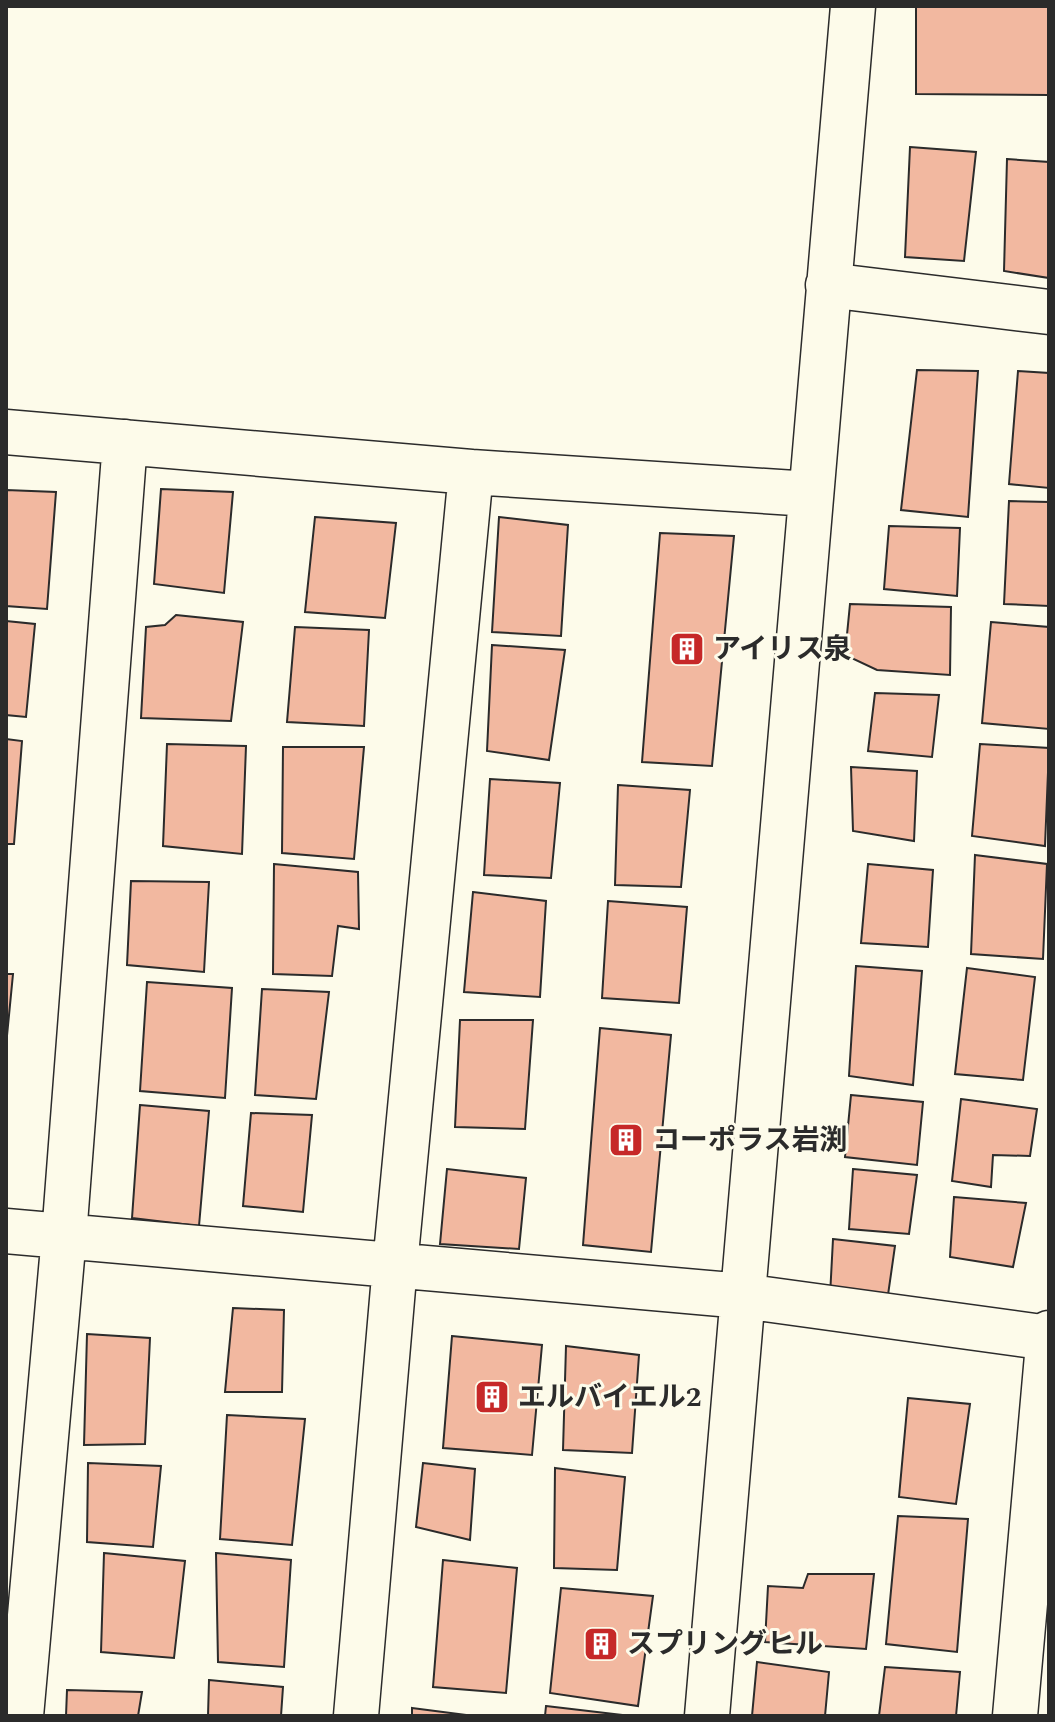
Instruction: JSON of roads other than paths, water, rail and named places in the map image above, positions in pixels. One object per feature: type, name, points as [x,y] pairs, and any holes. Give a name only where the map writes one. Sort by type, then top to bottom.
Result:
[{"type":"street","points":[[707,1716],[853,6]]},
{"type":"street","points":[[828,285],[1049,312]]},
{"type":"street","points":[[6,432],[471,472],[810,494]]},
{"type":"street","points":[[21,1716],[64,1236],[125,442]]},
{"type":"street","points":[[356,1716],[395,1265],[471,472]]},
{"type":"street","points":[[6,1231],[743,1296],[1049,1336],[1015,1716]]},
{"type":"place","name":"アイリス泉","points":[[687,649]]},
{"type":"place","name":"コーポラス岩渕","points":[[626,1140]]},
{"type":"place","name":"エルバイエル2","points":[[492,1397]]},
{"type":"place","name":"スプリングヒル","points":[[601,1644]]}]
